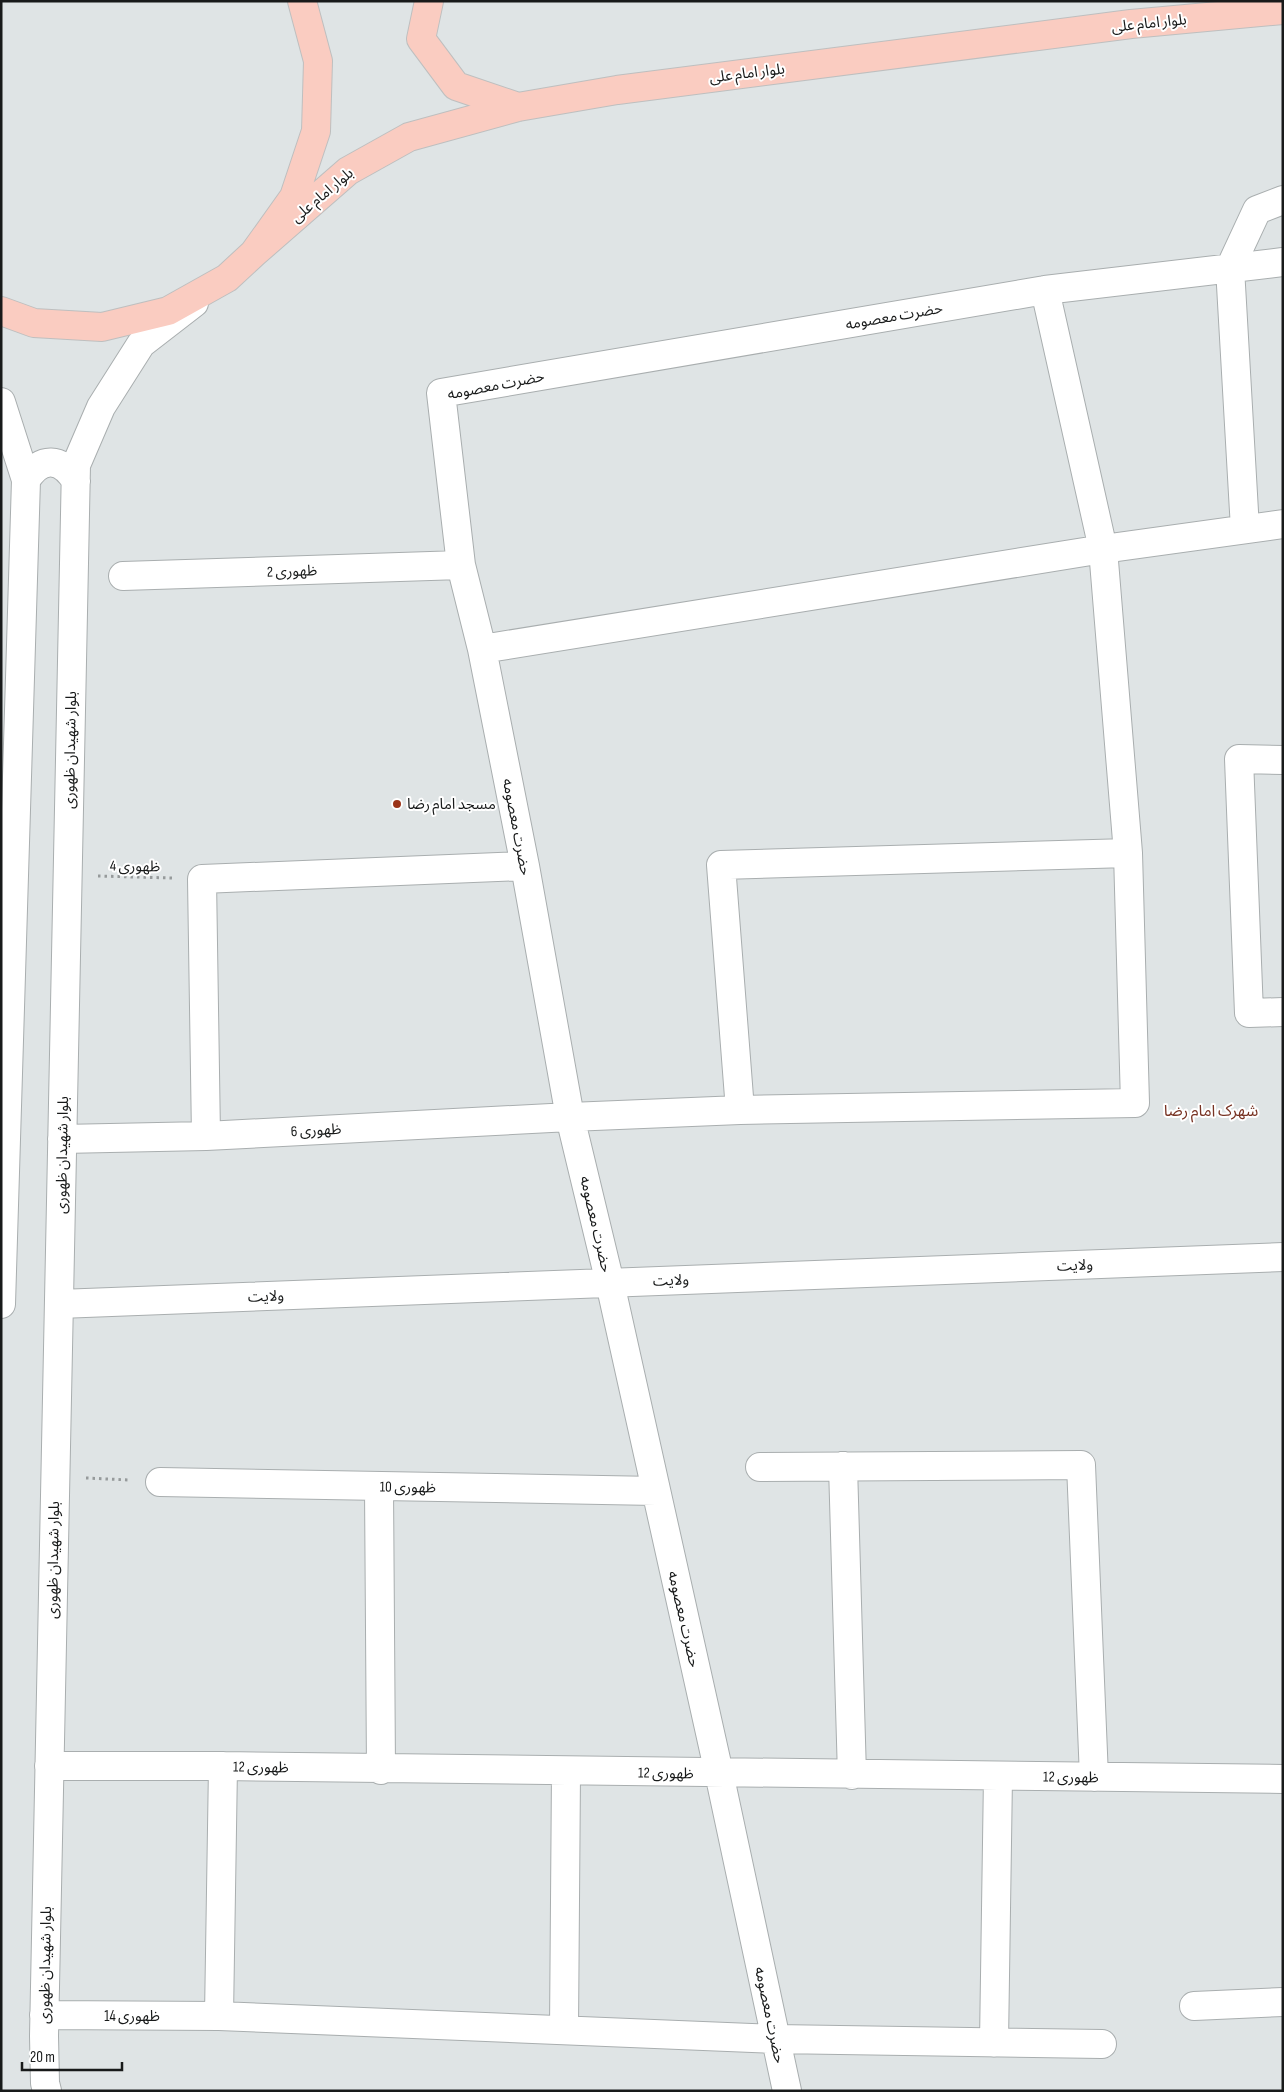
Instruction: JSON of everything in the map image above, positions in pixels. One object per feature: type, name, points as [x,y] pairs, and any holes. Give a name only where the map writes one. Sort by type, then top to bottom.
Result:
[{"type":"main road","points":[[1,311],[34,322],[102,327],[168,311],[227,278],[254,253],[294,196],[316,131],[318,61],[302,1]]},
{"type":"main road","points":[[429,1],[421,39],[456,86],[518,107]]},
{"type":"main road","name":"بلوار امام علی","points":[[254,253],[348,170],[409,137],[518,107],[617,90],[1082,30],[1283,10]]},
{"type":"street","points":[[1245,529],[1230,268],[1257,210],[1283,200]]},
{"type":"street","name":"حضرت معصومه","points":[[786,2091],[719,1773],[610,1283],[570,1117],[525,866],[482,649],[461,565],[441,394],[1045,290],[1283,262]]},
{"type":"street","name":"بلوار شهیدان ظهوری","points":[[47,2091],[45,2083],[44,2015],[76,465],[100,407],[141,344],[227,278]]},
{"type":"street","points":[[740,1110],[721,865],[1128,853],[1103,549],[1045,290]]},
{"type":"street","points":[[1,402],[26,480]]},
{"type":"street","points":[[1,1304],[13,515],[26,480],[33,469],[44,463],[57,463],[69,470],[76,481]]},
{"type":"street","points":[[482,649],[1103,549],[1283,524]]},
{"type":"street","name":"ظهوری 2","points":[[123,576],[461,565]]},
{"type":"street","points":[[1283,760],[1239,759],[1250,1013],[1283,1012]]},
{"type":"street","name":"ظهوری 6","points":[[62,1138],[206,1136],[740,1110],[1134,1103],[1128,853]]},
{"type":"street","points":[[206,1136],[202,879],[525,866]]},
{"type":"street","name":"ولایت","points":[[59,1304],[1283,1257]]},
{"type":"street","points":[[760,1467],[1081,1465],[1094,1777]]},
{"type":"street","points":[[843,1466],[852,1775]]},
{"type":"street","name":"ظهوری 10","points":[[160,1482],[656,1491]]},
{"type":"street","points":[[379,1486],[381,1770]]},
{"type":"street","name":"ظهوری 12","points":[[49,1766],[223,1766],[381,1770],[1283,1779]]},
{"type":"street","points":[[219,2016],[223,1766]]},
{"type":"street","points":[[564,2030],[566,1772]]},
{"type":"street","points":[[994,2043],[998,1776]]},
{"type":"street","points":[[1194,2006],[1283,2002]]},
{"type":"street","name":"ظهوری 14","points":[[44,2015],[219,2016],[775,2040],[1102,2044]]},
{"type":"path","name":"ظهوری 4","points":[[68,875],[202,879]]},
{"type":"path","points":[[55,1476],[160,1482]]},
{"type":"place","name":"مسجد امام رضا","points":[[397,804]]},
{"type":"district","name":"شهرک امام رضا","points":[[1211,1110]]}]
